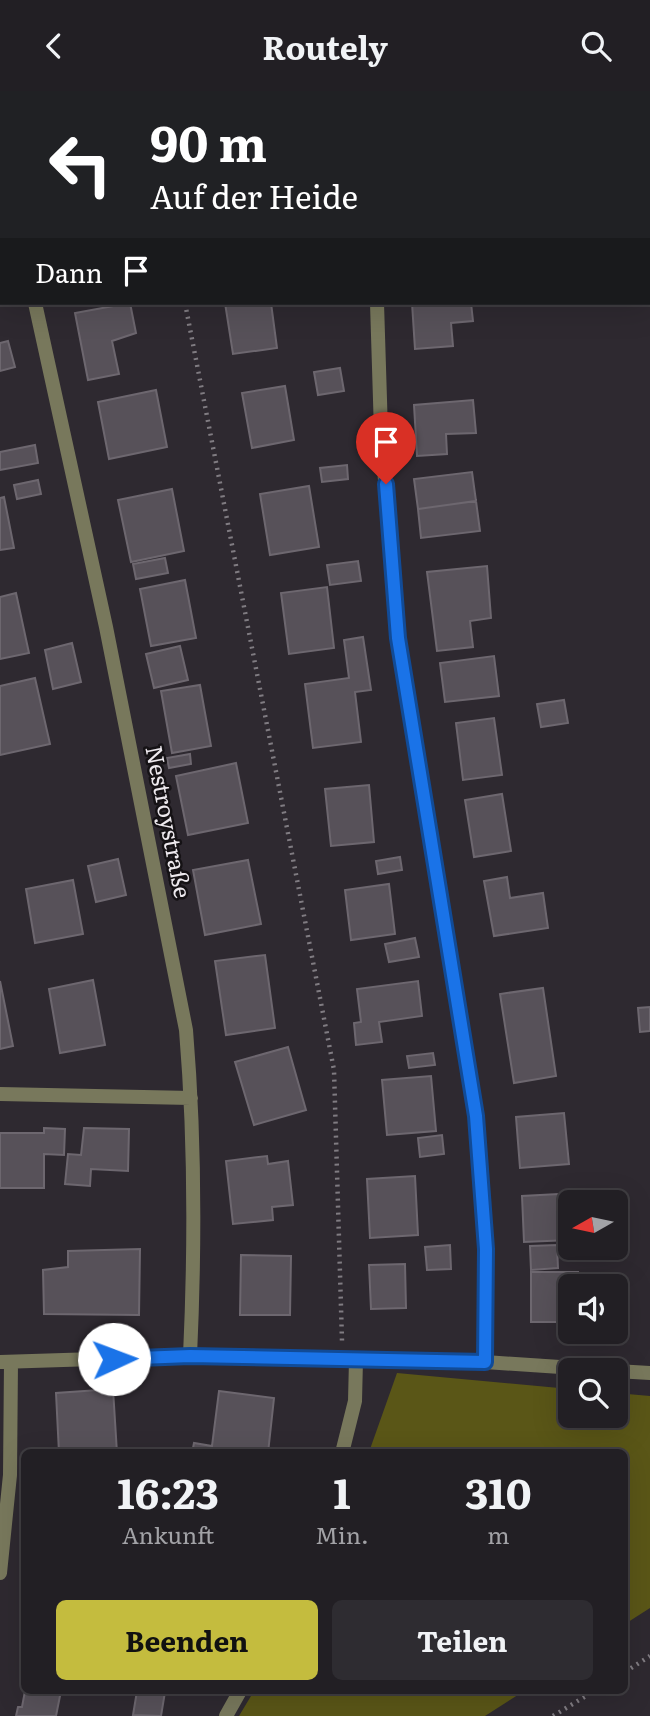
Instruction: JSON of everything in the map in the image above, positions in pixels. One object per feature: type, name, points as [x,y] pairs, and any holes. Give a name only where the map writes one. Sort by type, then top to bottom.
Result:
[{"type":"street","name":"Nestroystraße","points":[[35,305],[125,721],[186,1030],[191,1098],[193,1295],[190,1356]]},
{"type":"street","points":[[377,305],[381,432],[398,638],[476,1116],[486,1249],[485,1362]]},
{"type":"street","points":[[0,1094],[191,1098]]},
{"type":"street","points":[[0,1573],[10,1475],[6,1362],[190,1356],[485,1362],[558,1367]]},
{"type":"street","points":[[343,1449],[355,1401],[349,1360]]},
{"type":"street","points":[[628,1372],[650,1373]]},
{"type":"street","points":[[226,1716],[238,1694]]},
{"type":"path","points":[[185,305],[334,1070],[349,1360]]},
{"type":"path","points":[[628,1670],[650,1656]]},
{"type":"path","points":[[553,1716],[589,1694]]},
{"type":"shaded area","points":[[397,1373],[558,1388],[558,1428],[628,1428],[628,1394],[650,1396],[650,1608],[628,1622],[628,1449],[370,1449]]},
{"type":"shaded area","points":[[252,1694],[519,1694],[485,1716],[239,1716]]},
{"type":"building","points":[[130,305],[136,333],[112,341],[119,374],[88,380],[75,313]]},
{"type":"building","points":[[225,305],[271,305],[277,348],[233,354]]},
{"type":"building","points":[[412,305],[471,305],[473,321],[451,323],[453,346],[415,349]]},
{"type":"building","points":[[8,341],[15,367],[0,371],[0,343]]},
{"type":"building","points":[[340,368],[344,391],[318,395],[314,372]]},
{"type":"building","points":[[285,386],[294,440],[252,448],[242,393]]},
{"type":"building","points":[[156,390],[167,447],[109,459],[98,402]]},
{"type":"building","points":[[473,400],[476,433],[446,434],[447,454],[417,456],[414,405]]},
{"type":"building","points":[[35,445],[38,463],[0,470],[0,452]]},
{"type":"building","points":[[347,465],[348,479],[322,482],[320,468]]},
{"type":"building","points":[[472,472],[476,501],[418,509],[414,479]]},
{"type":"building","points":[[38,480],[41,494],[17,499],[14,485]]},
{"type":"building","points":[[309,486],[319,547],[270,555],[260,494]]},
{"type":"building","points":[[172,489],[184,551],[131,562],[118,500]]},
{"type":"building","points":[[4,497],[14,548],[0,550],[0,498]]},
{"type":"building","points":[[476,501],[480,531],[421,538],[418,509]]},
{"type":"building","points":[[165,558],[168,573],[136,579],[133,564]]},
{"type":"building","points":[[358,561],[361,581],[330,585],[327,565]]},
{"type":"building","points":[[487,566],[491,618],[470,621],[473,647],[437,651],[427,572]]},
{"type":"building","points":[[185,580],[196,638],[151,646],[140,589]]},
{"type":"building","points":[[327,587],[334,648],[289,654],[281,593]]},
{"type":"building","points":[[16,593],[29,653],[0,659],[0,597]]},
{"type":"building","points":[[363,637],[371,690],[355,692],[361,742],[313,748],[305,684],[349,678],[344,640]]},
{"type":"building","points":[[72,643],[81,682],[53,689],[45,650]]},
{"type":"building","points":[[180,646],[188,680],[154,688],[146,654]]},
{"type":"building","points":[[494,656],[499,696],[445,702],[440,663]]},
{"type":"building","points":[[35,678],[50,744],[0,755],[0,686]]},
{"type":"building","points":[[200,685],[211,746],[172,753],[161,691]]},
{"type":"building","points":[[564,700],[568,723],[541,727],[537,704]]},
{"type":"building","points":[[494,718],[502,775],[463,780],[456,723]]},
{"type":"building","points":[[190,754],[191,764],[169,768],[167,758]]},
{"type":"building","points":[[236,763],[248,823],[188,835],[176,776]]},
{"type":"building","points":[[369,785],[374,842],[331,846],[325,789]]},
{"type":"building","points":[[502,794],[511,851],[474,857],[465,800]]},
{"type":"building","points":[[400,857],[402,870],[378,874],[376,861]]},
{"type":"building","points":[[118,859],[126,895],[96,902],[88,866]]},
{"type":"building","points":[[248,860],[261,924],[205,935],[193,870]]},
{"type":"building","points":[[507,877],[510,898],[543,893],[548,928],[494,936],[484,881]]},
{"type":"building","points":[[73,880],[83,934],[35,943],[26,889]]},
{"type":"building","points":[[389,884],[395,934],[351,940],[345,890]]},
{"type":"building","points":[[415,938],[419,957],[389,962],[385,944]]},
{"type":"building","points":[[265,955],[275,1028],[226,1035],[215,961]]},
{"type":"building","points":[[93,980],[105,1045],[60,1053],[49,989]]},
{"type":"building","points":[[0,981],[13,1046],[0,1049]]},
{"type":"building","points":[[418,981],[422,1016],[379,1022],[382,1042],[356,1045],[354,1023],[361,1022],[357,989]]},
{"type":"building","points":[[543,988],[556,1076],[514,1083],[500,994]]},
{"type":"building","points":[[650,1007],[650,1031],[640,1032],[638,1008]]},
{"type":"building","points":[[288,1047],[306,1110],[254,1125],[235,1062]]},
{"type":"building","points":[[433,1053],[435,1065],[409,1068],[407,1056]]},
{"type":"building","points":[[431,1076],[436,1131],[387,1135],[382,1080]]},
{"type":"building","points":[[564,1113],[569,1164],[520,1168],[516,1117]]},
{"type":"building","points":[[44,1128],[65,1129],[64,1155],[44,1154],[44,1188],[0,1188],[0,1133],[44,1133]]},
{"type":"building","points":[[84,1128],[129,1129],[128,1171],[91,1169],[90,1186],[65,1184],[68,1154],[81,1155]]},
{"type":"building","points":[[442,1135],[444,1154],[420,1157],[418,1138]]},
{"type":"building","points":[[267,1156],[268,1164],[288,1161],[293,1205],[272,1207],[273,1220],[233,1224],[226,1161]]},
{"type":"building","points":[[415,1176],[418,1235],[370,1238],[367,1179]]},
{"type":"building","points":[[558,1194],[558,1241],[524,1242],[522,1196]]},
{"type":"building","points":[[450,1245],[451,1269],[427,1270],[425,1247]]},
{"type":"building","points":[[557,1245],[558,1268],[531,1270],[530,1246]]},
{"type":"building","points":[[140,1249],[139,1315],[44,1314],[43,1270],[68,1267],[68,1251]]},
{"type":"building","points":[[241,1255],[291,1256],[290,1315],[240,1315]]},
{"type":"building","points":[[405,1264],[406,1308],[371,1309],[369,1265]]},
{"type":"building","points":[[531,1272],[578,1272],[558,1274],[558,1322],[531,1322]]},
{"type":"building","points":[[113,1389],[117,1449],[59,1449],[56,1393]]},
{"type":"building","points":[[219,1391],[274,1398],[268,1449],[193,1449],[194,1443],[212,1446]]},
{"type":"building","points":[[24,1694],[60,1694],[56,1716],[16,1716],[18,1707],[22,1707]]},
{"type":"building","points":[[136,1694],[165,1694],[161,1716],[133,1715]]},
{"type":"route","points":[[114,1359],[190,1356],[485,1362],[486,1249],[476,1116],[398,638],[386,484]]}]
